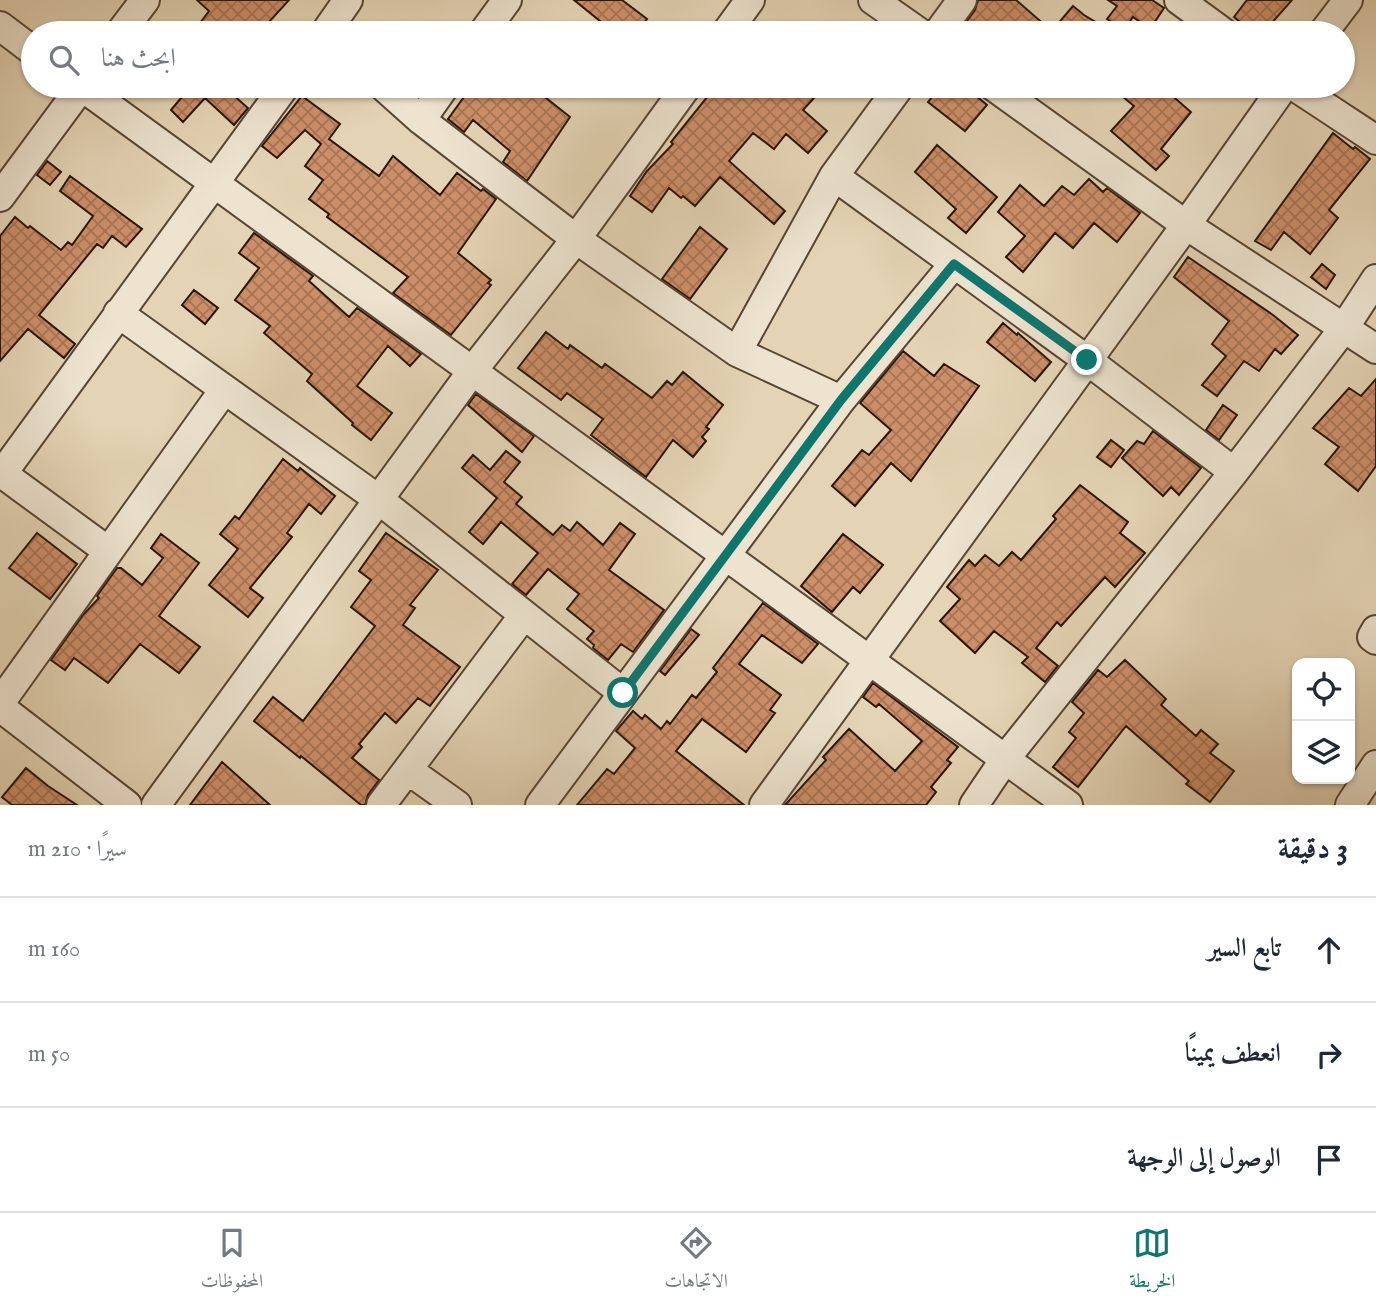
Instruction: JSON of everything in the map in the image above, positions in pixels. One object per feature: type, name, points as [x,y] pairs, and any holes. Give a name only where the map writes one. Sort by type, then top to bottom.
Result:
[{"type":"street","points":[[129,21],[145,0]]},
{"type":"street","points":[[334,21],[348,0]]},
{"type":"street","points":[[492,21],[507,0]]},
{"type":"street","points":[[735,21],[750,0]]},
{"type":"street","points":[[873,0],[903,21]]},
{"type":"street","points":[[947,21],[962,0]]},
{"type":"street","points":[[1179,0],[1208,21]]},
{"type":"street","points":[[1332,21],[1348,0]]},
{"type":"street","points":[[0,26],[21,42]]},
{"type":"street","points":[[0,197],[73,98]]},
{"type":"street","points":[[98,98],[1068,805]]},
{"type":"street","points":[[108,551],[1,473],[276,98]]},
{"type":"street","points":[[396,98],[421,120],[576,239],[737,352],[841,400]]},
{"type":"street","points":[[421,120],[437,98]]},
{"type":"street","points":[[156,805],[473,370],[576,239],[679,98]]},
{"type":"street","points":[[737,352],[834,176],[891,98]]},
{"type":"street","points":[[1010,98],[1186,225],[1376,349]]},
{"type":"street","points":[[764,805],[1276,98]]},
{"type":"street","points":[[1312,98],[1376,140]]},
{"type":"street","points":[[834,176],[1087,360],[1234,472]]},
{"type":"street","points":[[540,805],[841,400],[954,264]]},
{"type":"street","points":[[974,805],[1005,760],[1234,472],[1344,328],[1376,279]]},
{"type":"street","points":[[118,313],[378,499],[623,693]]},
{"type":"street","points":[[127,805],[0,705],[224,390]]},
{"type":"street","points":[[381,805],[524,615]]},
{"type":"street","points":[[1376,629],[1372,637],[1376,640]]},
{"type":"street","points":[[1350,805],[1376,765]]},
{"type":"street","points":[[408,770],[457,805]]},
{"type":"building","points":[[197,0],[289,0],[270,21],[202,21],[209,11]]},
{"type":"building","points":[[574,0],[622,0],[647,19],[645,21],[600,21]]},
{"type":"building","points":[[978,0],[1016,0],[1040,21],[967,21]]},
{"type":"building","points":[[1108,0],[1152,0],[1164,8],[1155,21],[1139,21],[1133,17],[1130,21],[1110,21],[1107,19],[1117,6]]},
{"type":"building","points":[[1247,0],[1292,0],[1274,21],[1239,21],[1234,17]]},
{"type":"building","points":[[1073,6],[1094,21],[1060,21]]},
{"type":"building","points":[[181,98],[205,98],[183,122],[171,110]]},
{"type":"building","points":[[205,98],[237,98],[248,108],[234,125]]},
{"type":"building","points":[[300,98],[305,98],[340,124],[329,139],[379,176],[393,156],[440,195],[457,173],[496,199],[458,253],[491,280],[488,283],[491,285],[451,335],[393,293],[408,277],[327,217],[329,214],[309,199],[323,180],[305,166],[321,144],[305,130],[277,158],[262,146]]},
{"type":"building","points":[[463,98],[546,98],[570,117],[527,181],[503,162],[510,151],[473,120],[464,132],[448,119]]},
{"type":"building","points":[[706,98],[814,98],[803,110],[827,131],[808,153],[786,134],[774,149],[753,133],[729,161],[785,211],[774,224],[720,177],[695,206],[669,188],[652,212],[630,196],[647,171],[673,144],[671,142]]},
{"type":"building","points":[[931,98],[979,98],[987,105],[965,131],[928,102]]},
{"type":"building","points":[[1124,98],[1175,98],[1191,112],[1161,149],[1169,156],[1156,170],[1111,131],[1134,106]]},
{"type":"building","points":[[1333,133],[1370,159],[1329,210],[1338,218],[1310,254],[1284,232],[1271,250],[1255,241]]},
{"type":"building","points":[[937,145],[997,197],[966,233],[948,218],[956,209],[915,172]]},
{"type":"building","points":[[47,161],[61,172],[50,185],[37,175]]},
{"type":"building","points":[[70,176],[142,229],[126,247],[112,236],[103,248],[97,244],[39,315],[75,344],[64,358],[28,329],[0,361],[0,236],[15,217],[61,250],[68,242],[72,245],[93,216],[60,191]]},
{"type":"building","points":[[1089,179],[1103,192],[1107,188],[1140,213],[1117,242],[1094,223],[1073,248],[1055,233],[1023,272],[1006,257],[1025,236],[998,212],[1020,185],[1044,206],[1062,186],[1074,195]]},
{"type":"building","points":[[700,227],[727,249],[690,299],[662,279]]},
{"type":"building","points":[[254,233],[313,276],[309,281],[349,317],[357,308],[421,354],[410,366],[388,346],[357,386],[392,413],[371,440],[307,381],[312,374],[264,333],[270,326],[235,300],[259,268],[239,253]]},
{"type":"building","points":[[1188,257],[1298,335],[1281,354],[1275,349],[1259,371],[1244,361],[1217,396],[1202,385],[1226,356],[1212,344],[1229,321],[1174,277]]},
{"type":"building","points":[[1322,264],[1335,275],[1326,289],[1311,277]]},
{"type":"building","points":[[194,290],[218,308],[205,324],[182,305]]},
{"type":"building","points":[[1003,323],[1051,362],[1035,381],[987,342]]},
{"type":"building","points":[[546,332],[568,349],[570,345],[602,368],[605,364],[652,398],[667,381],[672,385],[683,372],[723,405],[706,427],[709,429],[702,437],[706,441],[693,457],[673,440],[646,477],[591,435],[603,419],[567,393],[561,400],[518,368]]},
{"type":"building","points":[[903,351],[934,376],[944,364],[979,386],[911,481],[891,463],[855,506],[832,486],[862,450],[869,455],[891,430],[860,403]]},
{"type":"building","points":[[1376,379],[1376,466],[1358,491],[1325,464],[1339,447],[1313,428],[1349,388],[1361,396]]},
{"type":"building","points":[[476,394],[534,436],[522,452],[468,405]]},
{"type":"building","points":[[1223,405],[1237,415],[1219,440],[1206,430]]},
{"type":"building","points":[[1153,431],[1201,468],[1179,495],[1171,487],[1163,496],[1122,458],[1137,441],[1144,444]]},
{"type":"building","points":[[1111,440],[1124,450],[1111,467],[1097,457]]},
{"type":"building","points":[[506,451],[520,462],[504,482],[522,497],[516,504],[553,535],[562,525],[570,531],[577,522],[603,545],[620,523],[635,534],[609,570],[664,610],[633,652],[621,644],[608,660],[593,648],[594,645],[587,639],[594,631],[567,609],[579,594],[548,569],[526,595],[512,584],[538,553],[501,522],[483,544],[469,532],[497,498],[462,468],[473,455],[490,470]]},
{"type":"building","points":[[283,459],[298,471],[300,468],[335,496],[321,514],[309,504],[287,533],[292,537],[250,588],[263,598],[248,617],[209,585],[238,549],[220,534],[235,516],[239,519]]},
{"type":"building","points":[[1080,485],[1128,522],[1120,533],[1145,553],[1115,587],[1105,577],[1061,626],[1057,622],[1036,648],[1058,666],[1045,682],[1022,663],[1028,657],[994,631],[975,653],[940,621],[960,599],[947,587],[969,560],[975,566],[985,555],[999,566],[1012,552],[1021,560],[1056,519],[1053,516]]},
{"type":"building","points":[[37,533],[77,564],[50,599],[9,568]]},
{"type":"building","points":[[386,533],[438,570],[410,605],[415,608],[403,625],[460,667],[430,706],[418,698],[396,723],[385,713],[359,744],[362,747],[352,758],[379,780],[368,795],[365,805],[361,805],[254,721],[273,697],[303,721],[375,626],[351,607],[371,580],[359,571]]},
{"type":"building","points":[[161,534],[199,563],[159,616],[200,647],[179,673],[140,644],[108,683],[74,658],[65,670],[51,660],[83,615],[99,598],[97,596],[117,568],[121,568],[142,585],[163,558],[151,548]]},
{"type":"building","points":[[843,534],[883,565],[860,593],[853,587],[832,612],[801,586]]},
{"type":"building","points":[[763,603],[818,644],[802,663],[762,635],[739,664],[781,695],[770,710],[775,713],[746,752],[702,719],[676,751],[744,805],[577,805],[607,769],[614,774],[635,748],[616,731],[633,711],[642,719],[645,715],[661,729],[667,721],[670,724],[692,695],[696,698],[717,672],[713,668]]},
{"type":"building","points":[[691,629],[699,635],[665,675],[660,671]]},
{"type":"building","points":[[1125,660],[1166,699],[1161,705],[1196,736],[1201,730],[1218,744],[1210,753],[1234,771],[1210,802],[1186,784],[1189,781],[1126,726],[1078,787],[1053,767],[1076,738],[1069,732],[1084,713],[1072,702],[1098,670],[1107,677]]},
{"type":"building","points":[[873,683],[958,747],[947,760],[951,763],[931,787],[936,792],[926,805],[785,805],[826,760],[823,757],[849,729],[895,771],[922,741],[879,704],[876,707],[863,697]]},
{"type":"building","points":[[222,762],[270,805],[190,805]]},
{"type":"building","points":[[26,768],[77,805],[12,805],[2,797]]},
{"type":"route","points":[[623,693],[841,400],[954,264],[1087,360]]}]
